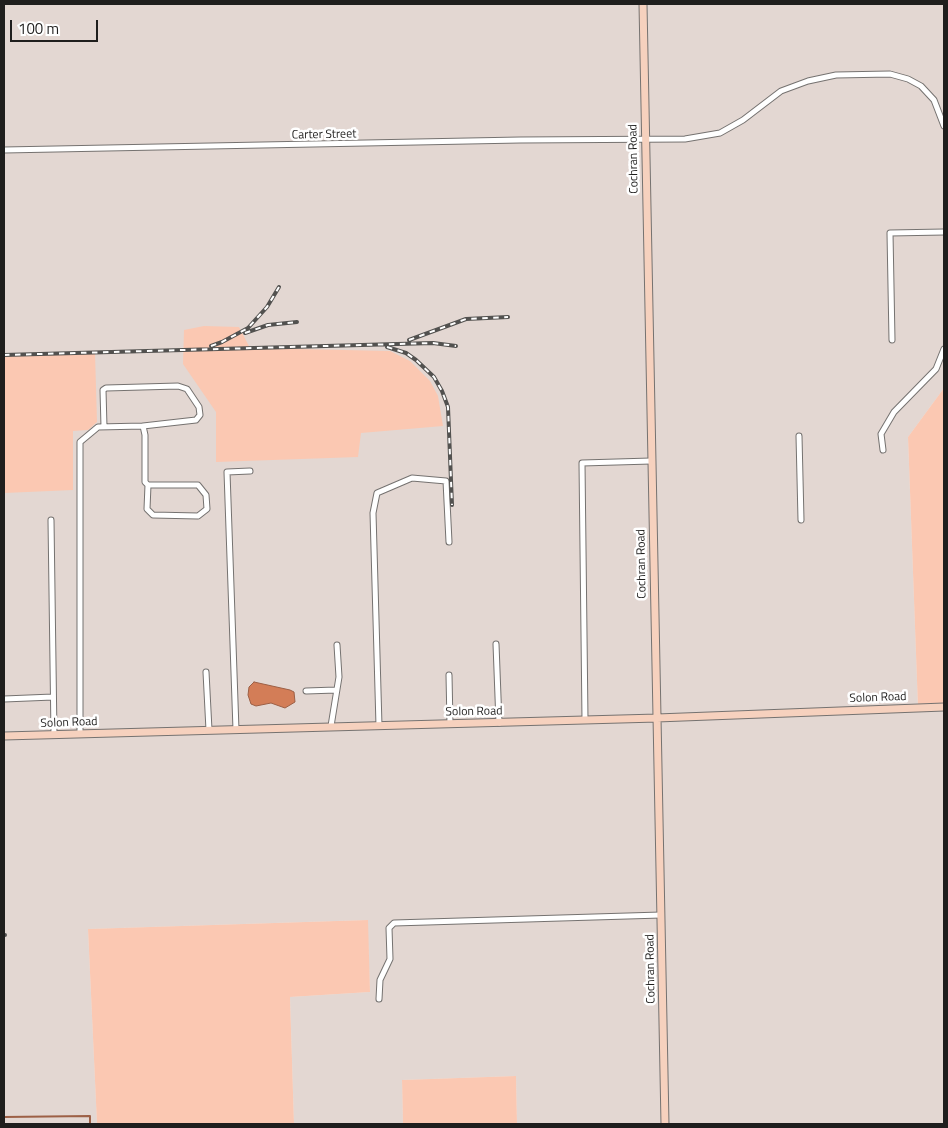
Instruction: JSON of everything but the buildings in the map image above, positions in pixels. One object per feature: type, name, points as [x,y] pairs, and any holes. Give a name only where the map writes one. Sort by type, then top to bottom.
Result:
[{"type":"street","name":"Cochran Road","points":[[643,4],[665,1124]]},
{"type":"street","name":"Carter Street","points":[[4,150],[520,140],[685,139],[720,133],[743,120],[781,91],[808,81],[836,75],[890,74],[908,79],[921,86],[934,100],[944,126]]},
{"type":"street","points":[[892,340],[890,233],[944,232]]},
{"type":"street","points":[[883,450],[881,434],[894,412],[936,368],[944,349]]},
{"type":"street","points":[[80,734],[80,442],[98,427],[104,427],[142,426],[196,420],[199,419],[199,407],[187,389],[178,386],[106,388],[103,390],[104,427]]},
{"type":"street","points":[[142,426],[145,435],[146,482],[148,485],[147,509],[153,515],[198,516],[207,509],[206,494],[198,485],[148,485]]},
{"type":"street","points":[[799,436],[801,520]]},
{"type":"street","points":[[585,720],[582,463],[651,461]]},
{"type":"street","points":[[236,730],[227,472],[250,471]]},
{"type":"street","points":[[379,726],[373,513],[377,493],[412,478],[446,480],[450,542]]},
{"type":"street","points":[[51,520],[54,734]]},
{"type":"street","points":[[496,644],[499,723]]},
{"type":"street","points":[[330,726],[339,677],[337,645]]},
{"type":"street","points":[[206,672],[209,730]]},
{"type":"street","points":[[449,675],[450,724]]},
{"type":"street","points":[[306,691],[336,690]]},
{"type":"street","points":[[4,699],[53,697]]},
{"type":"street","name":"Solon Road","points":[[4,736],[499,723],[944,707]]},
{"type":"street","points":[[379,999],[380,980],[390,959],[389,928],[394,923],[661,915]]},
{"type":"shaded area","points":[[4,4],[944,4],[944,388],[908,437],[918,708],[944,707],[944,1124],[517,1124],[516,1076],[402,1080],[403,1124],[294,1124],[290,997],[370,992],[367,920],[88,929],[97,1124],[4,1124]]},
{"type":"shaded area","points":[[204,326],[239,327],[250,348],[390,351],[410,361],[430,381],[438,396],[443,426],[361,433],[358,457],[216,462],[216,412],[183,364],[184,330]]},
{"type":"shaded area","points":[[95,353],[97,422],[88,430],[73,431],[73,490],[4,493],[4,355]]},
{"type":"shaded area","points":[[944,388],[944,707],[918,708],[908,437]]},
{"type":"shaded area","points":[[254,682],[290,690],[294,692],[295,702],[285,708],[271,703],[256,706],[251,704],[248,695],[249,687]]},
{"type":"shaded area","points":[[368,920],[370,992],[290,997],[294,1124],[97,1124],[88,929]]},
{"type":"shaded area","points":[[516,1076],[517,1124],[403,1124],[402,1080]]},
{"type":"waterway","points":[[4,1117],[90,1116],[90,1124]]},
{"type":"railway","points":[[211,346],[248,328],[267,307],[279,287]]},
{"type":"railway","points":[[409,340],[466,319],[508,317]]},
{"type":"railway","points":[[245,333],[268,325],[297,322]]},
{"type":"railway","points":[[4,355],[433,343],[456,346]]},
{"type":"railway","points":[[387,347],[406,353],[416,360],[434,377],[442,391],[448,407],[452,505]]}]
